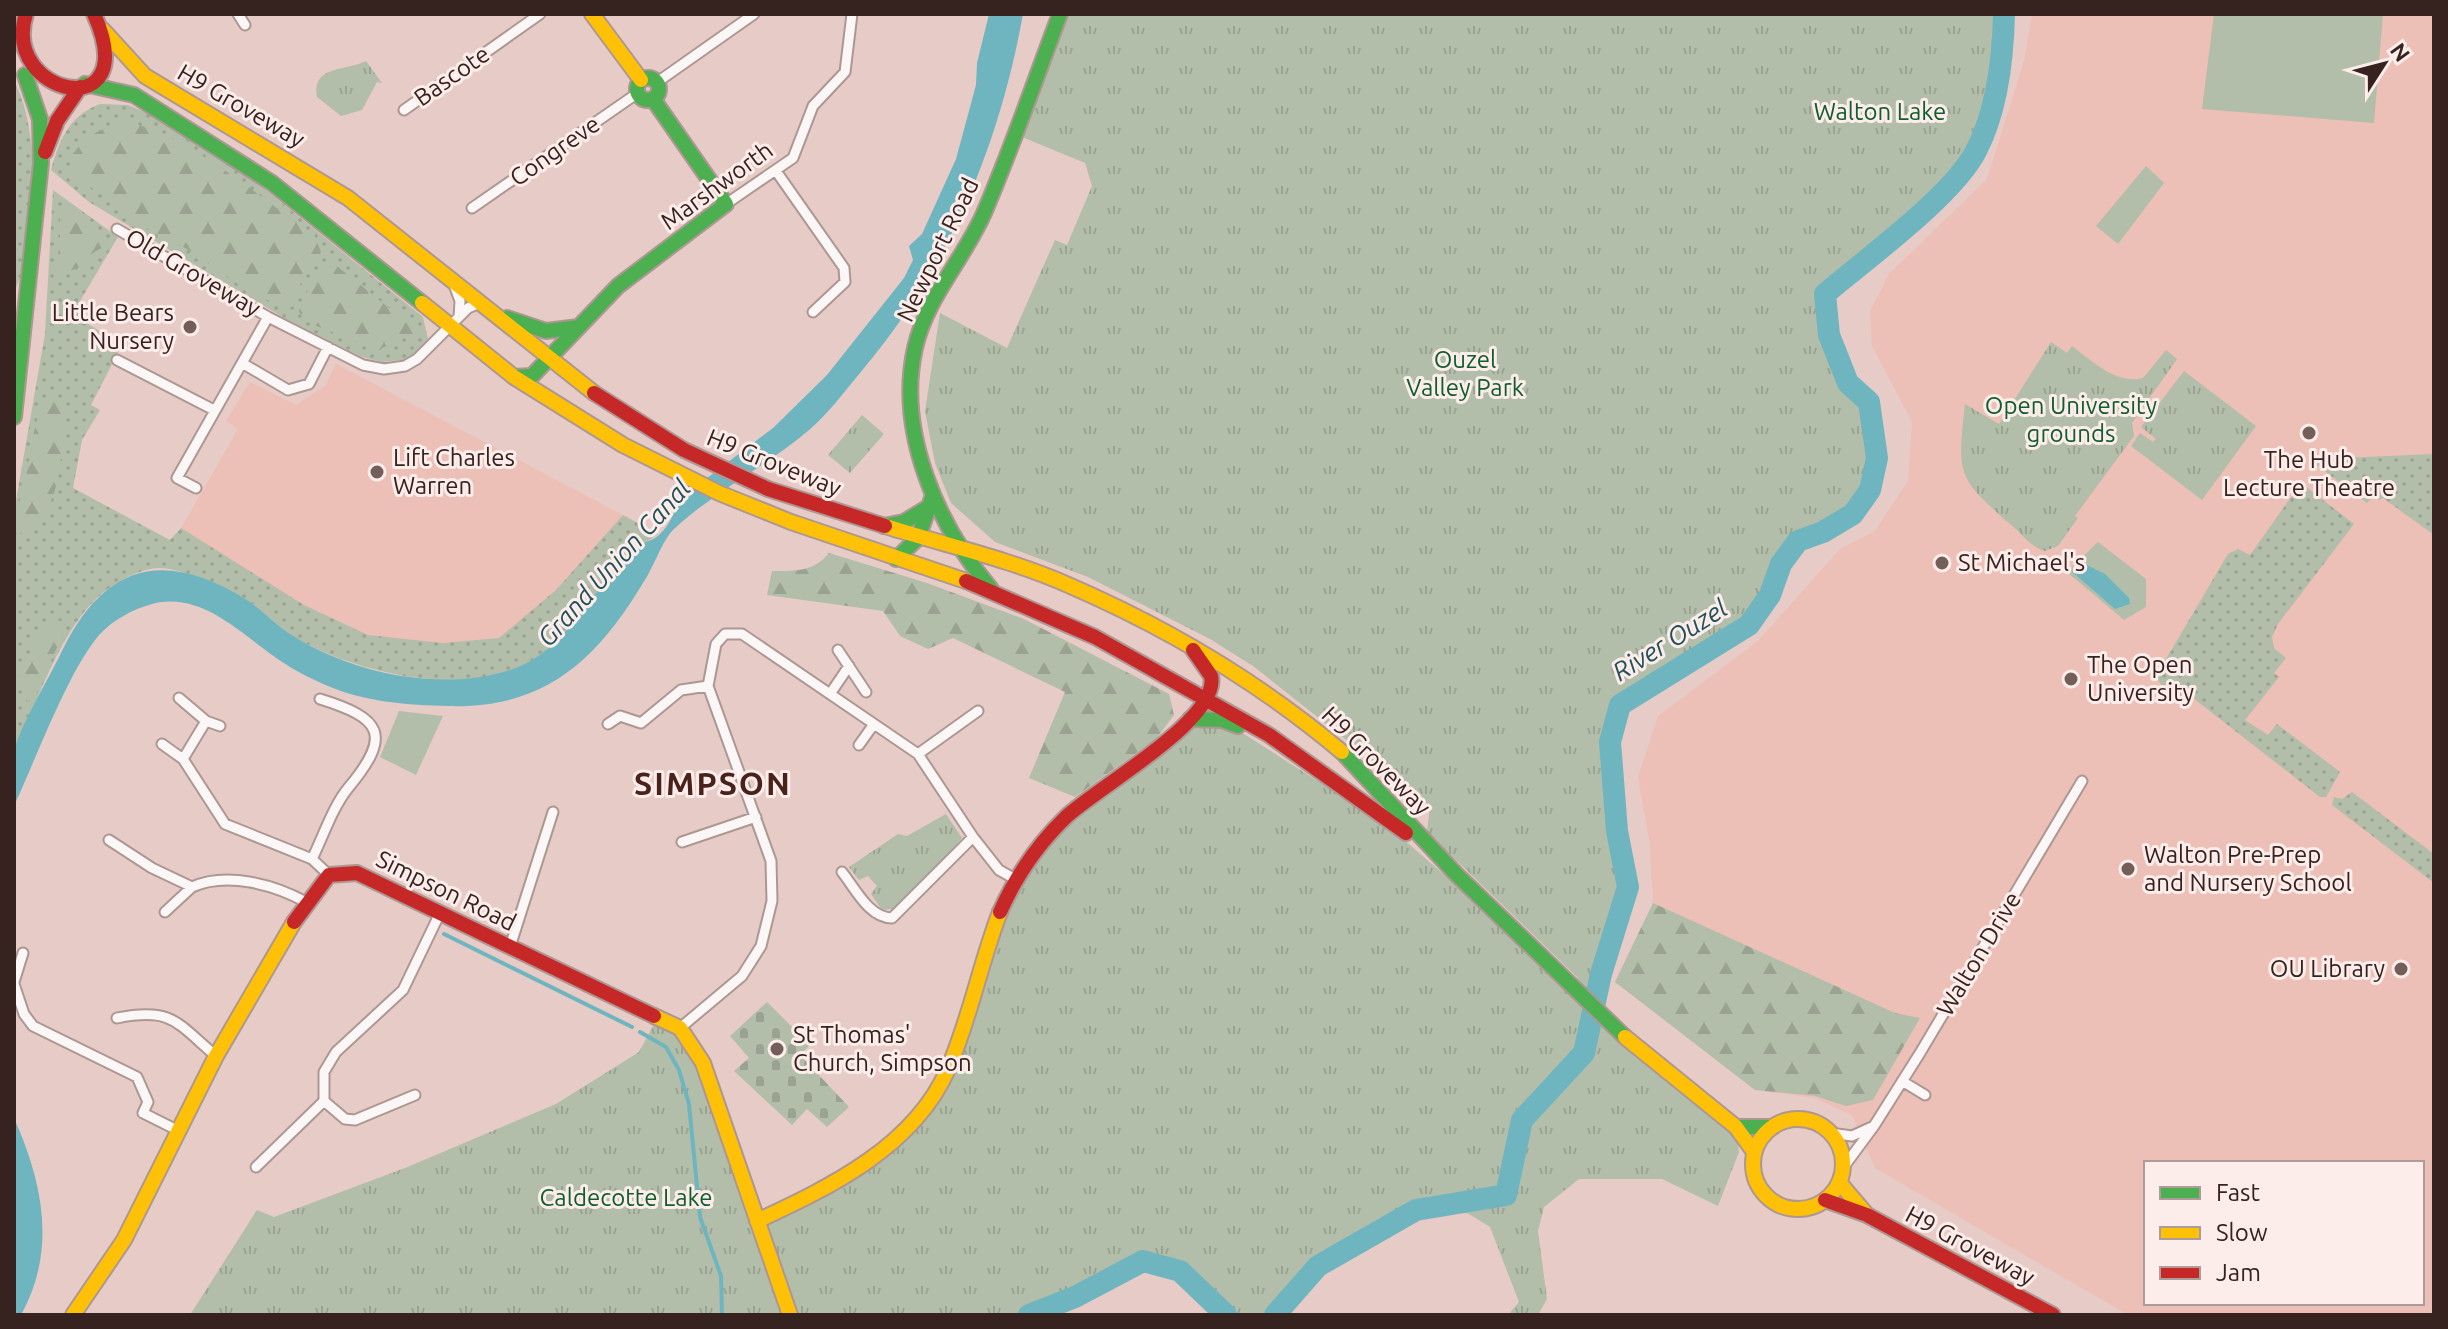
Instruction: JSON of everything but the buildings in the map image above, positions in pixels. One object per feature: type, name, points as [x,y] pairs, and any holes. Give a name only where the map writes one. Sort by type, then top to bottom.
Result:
[{"type":"street","points":[[15,408],[41,163],[40,119],[19,65],[14,40],[26,14]]},
{"type":"street","points":[[238,14],[245,25]]},
{"type":"street","name":"Bascote","points":[[404,110],[540,14]]},
{"type":"street","points":[[592,14],[659,90],[646,97],[726,204]]},
{"type":"street","points":[[649,82],[754,14]]},
{"type":"street","name":"Marshworth","points":[[546,364],[640,268],[793,158],[813,106],[845,72],[852,14]]},
{"type":"street","name":"Newport Road","points":[[993,591],[982,580],[966,551],[930,501],[915,449],[910,413],[915,348],[932,305],[983,215],[1060,14]]},
{"type":"street","points":[[41,163],[57,121],[104,60],[99,20]]},
{"type":"street","name":"H9 Groveway","points":[[99,20],[145,76],[304,169],[527,334],[546,364],[684,450],[805,502],[1064,583],[1184,641],[1245,677],[1290,708],[1343,753],[1456,874],[1633,1045],[1736,1127],[1754,1152]]},
{"type":"street","name":"H9 Groveway","points":[[19,65],[34,83],[57,91],[82,85],[134,95],[272,183],[454,322],[478,350],[511,375],[666,467],[791,522],[993,591],[1095,637],[1194,691],[1326,773],[1456,874]]},
{"type":"street","name":"Congreve","points":[[472,208],[632,97],[646,97]]},
{"type":"street","points":[[776,171],[830,256],[844,268],[845,282],[813,312]]},
{"type":"street","name":"Old Groveway","points":[[117,229],[268,317],[363,365],[384,369],[405,366],[417,359],[454,322],[487,307]]},
{"type":"street","points":[[449,275],[460,301],[454,322]]},
{"type":"street","name":"Old Groveway","points":[[196,488],[177,478],[268,317]]},
{"type":"street","points":[[527,334],[580,327]]},
{"type":"street","points":[[242,363],[288,390],[309,384],[328,347]]},
{"type":"street","points":[[117,360],[214,410]]},
{"type":"street","points":[[511,375],[532,376],[546,364]]},
{"type":"street","points":[[546,364],[545,386],[556,404]]},
{"type":"street","points":[[884,527],[904,522],[930,501]]},
{"type":"street","points":[[896,559],[918,538],[930,501]]},
{"type":"street","points":[[790,1315],[703,1063],[693,1043],[680,1028],[742,976],[765,936],[772,901],[771,861],[708,686],[716,644],[725,634],[742,634],[918,754],[973,837],[999,870],[1015,879]]},
{"type":"street","points":[[757,1221],[866,1165],[889,1148],[921,1114],[936,1093],[960,1041],[992,928],[1015,879],[1065,817],[1184,724],[1208,700],[1213,684],[1203,661],[1184,641]]},
{"type":"street","points":[[838,650],[866,692]]},
{"type":"street","points":[[830,694],[849,666]]},
{"type":"street","points":[[1184,724],[1194,691],[1245,677]]},
{"type":"street","points":[[608,724],[620,716],[641,723],[681,690],[708,686]]},
{"type":"street","points":[[179,698],[206,721],[220,726]]},
{"type":"street","points":[[312,859],[349,787],[366,769],[375,737],[373,726],[364,715],[320,699]]},
{"type":"street","points":[[918,754],[978,711]]},
{"type":"street","points":[[1184,724],[1222,720],[1235,724],[1295,761],[1326,773]]},
{"type":"street","points":[[183,759],[206,721]]},
{"type":"street","points":[[859,745],[874,724]]},
{"type":"street","points":[[73,1315],[124,1240],[216,1056],[306,902],[329,875],[312,859],[225,824],[183,759],[162,744]]},
{"type":"street","name":"Walton Drive","points":[[1841,1175],[1902,1081],[2082,781]]},
{"type":"street","points":[[510,947],[553,812]]},
{"type":"street","points":[[682,842],[756,817]]},
{"type":"street","points":[[842,872],[871,910],[883,918],[892,918],[901,913],[973,837]]},
{"type":"street","points":[[109,840],[152,868],[192,887]]},
{"type":"street","name":"Simpson Road","points":[[329,875],[357,873],[680,1028]]},
{"type":"street","points":[[165,912],[192,887],[203,882],[262,884],[280,888],[306,902]]},
{"type":"street","points":[[256,1167],[324,1101],[324,1072],[336,1052],[403,990],[440,913]]},
{"type":"street","points":[[23,953],[14,983],[24,1014],[33,1026],[137,1077],[148,1102],[143,1113],[177,1130]]},
{"type":"street","points":[[117,1018],[149,1012],[168,1016],[216,1056]]},
{"type":"street","points":[[1902,1081],[1925,1095]]},
{"type":"street","points":[[324,1101],[345,1119],[355,1120],[415,1095]]},
{"type":"street","points":[[1736,1127],[1773,1127],[1802,1120],[1830,1133],[1852,1136],[1874,1126]]},
{"type":"street","points":[[1773,1127],[1754,1152],[1755,1178],[1769,1199],[1793,1209],[1804,1209],[1825,1200],[1841,1175],[1839,1146],[1830,1133]]},
{"type":"street","name":"H9 Groveway","points":[[1841,1175],[1867,1215]]},
{"type":"street","name":"H9 Groveway","points":[[1825,1200],[1867,1215],[2045,1313]]},
{"type":"shaded area","name":"The Open University","points":[[2032,14],[2434,14],[2434,1315],[2128,1315],[1875,1168],[1852,1115],[1814,1098],[1755,1090],[1615,982],[1653,903],[1650,845],[1638,777],[1658,716],[1758,641],[1840,549],[1875,531],[1908,481],[1912,422],[1872,346],[1870,311],[1889,274],[1987,179],[2024,61]]},
{"type":"shaded area","name":"Lift Charles Warren","points":[[336,364],[623,515],[556,590],[499,638],[443,643],[368,635],[304,605],[180,530],[238,429],[226,421],[250,382],[296,405],[325,386]]},
{"type":"green space","points":[[1070,14],[2004,14],[1998,84],[1983,135],[1965,169],[1929,207],[1826,294],[1830,335],[1848,383],[1869,402],[1878,438],[1870,490],[1853,514],[1823,532],[1798,541],[1781,564],[1770,595],[1749,625],[1620,705],[1610,741],[1617,831],[1628,887],[1594,1007],[1736,1127],[1739,1152],[1718,1206],[1662,1179],[1579,1179],[1544,1207],[1538,1231],[1547,1299],[1538,1315],[1508,1315],[1519,1302],[1490,1227],[1469,1214],[1442,1206],[1416,1210],[1318,1266],[1275,1315],[1226,1315],[1180,1271],[1143,1261],[1075,1297],[1029,1315],[190,1315],[257,1210],[274,1217],[405,1168],[556,1104],[639,1052],[659,1015],[693,1043],[757,1221],[836,1183],[936,1093],[992,928],[1038,847],[1179,728],[1218,725],[1241,732],[1388,826],[1574,987],[1578,978],[1427,832],[1430,806],[1253,666],[1210,639],[1088,577],[995,542],[951,503],[935,463],[925,411],[940,313],[1007,348],[1055,240],[1067,245],[1092,186],[1085,163],[1022,137],[1063,23]]},
{"type":"green space","points":[[2214,14],[2383,14],[2374,123],[2202,109]]},
{"type":"green space","points":[[366,61],[382,83],[377,82],[362,110],[341,116],[317,97],[319,79],[325,74]]},
{"type":"green space","points":[[14,81],[29,126],[34,186],[29,246],[14,291]]},
{"type":"green space","points":[[100,104],[128,105],[157,117],[260,185],[423,317],[428,339],[409,359],[382,362],[362,357],[286,319],[89,202],[51,170],[67,130],[81,115]]},
{"type":"green space","points":[[120,120],[147,128],[197,152],[314,234],[321,252],[302,280],[294,306],[286,309],[245,289],[189,250],[148,229],[74,175],[71,156],[86,138]]},
{"type":"green space","points":[[2146,166],[2164,183],[2118,244],[2096,226]]},
{"type":"green space","points":[[53,190],[118,237],[80,301],[88,324],[122,345],[91,405],[100,410],[82,440],[73,488],[170,540],[181,528],[304,605],[368,635],[443,643],[499,638],[556,590],[623,515],[658,534],[621,566],[573,625],[535,658],[513,670],[460,680],[402,675],[345,660],[296,638],[248,601],[210,582],[169,569],[139,572],[108,589],[80,617],[58,653],[14,752],[14,512],[45,334]]},
{"type":"green space","points":[[62,203],[92,224],[94,236],[106,234],[104,247],[92,253],[89,262],[58,277],[53,275],[61,244]]},
{"type":"green space","points":[[333,263],[419,332],[377,350],[304,321],[299,311],[310,286]]},
{"type":"green space","name":"Open University grounds","points":[[2051,342],[2067,353],[2072,346],[2096,365],[2124,378],[2143,378],[2166,350],[2177,359],[2132,423],[2134,436],[2075,516],[2078,518],[2058,546],[2045,551],[2027,540],[1970,485],[1961,446],[1965,404],[1999,424]]},
{"type":"green space","points":[[2184,371],[2256,426],[2202,500],[2131,446],[2140,433],[2153,442],[2156,439],[2141,427]]},
{"type":"green space","points":[[65,400],[54,494],[38,525],[14,537],[16,515],[40,411],[45,401]]},
{"type":"green space","points":[[862,415],[884,434],[850,473],[828,455]]},
{"type":"green space","points":[[2434,454],[2434,535],[2383,498],[2379,500],[2373,496],[2367,503],[2314,463],[2319,459]]},
{"type":"green space","points":[[2301,483],[2354,524],[2278,624],[2272,637],[2274,648],[2286,658],[2274,673],[2279,677],[2245,720],[2268,735],[2277,724],[2340,772],[2326,797],[2320,797],[2193,698],[2187,705],[2161,685],[2156,676],[2228,554],[2238,549],[2250,555]]},
{"type":"green space","points":[[2098,542],[2146,579],[2146,607],[2124,620],[2067,572]]},
{"type":"green space","points":[[829,553],[927,583],[1024,619],[1169,694],[1174,715],[1156,739],[1075,797],[1029,778],[1065,692],[953,638],[928,649],[900,636],[883,611],[767,595],[772,571],[810,567]]},
{"type":"green space","points":[[69,620],[36,695],[28,702],[17,681],[21,665],[32,658],[31,645],[54,622]]},
{"type":"green space","points":[[399,711],[443,716],[416,775],[380,757]]},
{"type":"green space","points":[[2352,792],[2434,854],[2434,883],[2332,805],[2334,797],[2342,799]]},
{"type":"green space","points":[[946,814],[962,838],[899,908],[882,910],[871,894],[877,886],[868,876],[859,880],[849,867],[898,834],[907,836]]},
{"type":"green space","points":[[1653,903],[1895,1013],[1920,1018],[1873,1100],[1846,1106],[1815,1096],[1755,1090],[1615,982]]},
{"type":"green space","points":[[767,1002],[810,1045],[800,1055],[849,1107],[827,1127],[807,1109],[792,1125],[734,1071],[749,1058],[730,1036]]},
{"type":"water","points":[[989,14],[1023,14],[1013,63],[1000,112],[966,204],[919,292],[830,410],[793,443],[705,503],[673,530],[625,611],[586,657],[564,675],[512,699],[482,705],[387,702],[357,696],[307,676],[207,611],[190,604],[152,604],[111,624],[88,650],[65,692],[14,806],[12,771],[17,740],[61,653],[78,623],[97,599],[117,583],[139,573],[163,570],[189,574],[217,584],[247,600],[289,633],[318,650],[371,670],[400,676],[456,679],[484,676],[510,670],[548,649],[564,634],[619,564],[634,549],[664,530],[686,494],[773,428],[827,375],[904,278],[913,260],[909,246],[922,234],[956,159],[976,85],[977,63]]},
{"type":"water","points":[[2081,562],[2105,574],[2129,598],[2130,604],[2115,609],[2071,571]]},
{"type":"water","points":[[14,1118],[32,1167],[42,1216],[39,1266],[21,1315],[14,1315]]},
{"type":"waterway","name":"River Ouzel","points":[[1275,1315],[1318,1266],[1416,1210],[1506,1195],[1522,1120],[1584,1053],[1601,974],[1628,887],[1617,831],[1610,742],[1620,705],[1749,625],[1770,595],[1781,564],[1798,541],[1823,532],[1853,514],[1870,490],[1877,458],[1869,402],[1848,383],[1829,335],[1825,294],[1929,207],[1965,169],[1983,135],[1998,84],[2004,14]]},
{"type":"waterway","points":[[444,934],[632,1027]]},
{"type":"waterway","points":[[640,1032],[666,1047],[679,1070],[689,1104],[700,1217],[721,1276],[722,1315]]},
{"type":"waterway","name":"River Ouzel","points":[[1029,1315],[1075,1297],[1143,1261],[1180,1271],[1226,1315]]},
{"type":"traffic: fast","points":[[991,589],[954,537],[926,476],[911,412],[911,380],[920,330],[936,295],[984,213],[1060,14]]},
{"type":"traffic: fast","points":[[14,417],[41,163],[40,119],[25,75]]},
{"type":"traffic: fast","points":[[648,78],[656,81],[659,89],[656,97],[648,100],[640,97],[637,89],[640,81],[648,78]]},
{"type":"traffic: fast","points":[[85,84],[134,95],[272,183],[422,303]]},
{"type":"traffic: fast","points":[[514,377],[532,376],[618,286],[726,204],[653,99]]},
{"type":"traffic: fast","points":[[507,318],[546,331],[579,327]]},
{"type":"traffic: fast","points":[[896,559],[918,538],[933,495]]},
{"type":"traffic: fast","points":[[884,526],[904,522],[927,508]]},
{"type":"traffic: fast","points":[[1190,719],[1222,720],[1238,726]]},
{"type":"traffic: fast","points":[[1342,752],[1456,874],[1625,1037]]},
{"type":"traffic: fast","points":[[1736,1127],[1773,1127]]},
{"type":"traffic: slow","points":[[592,14],[641,80]]},
{"type":"traffic: slow","points":[[103,30],[145,76],[348,198],[594,393]]},
{"type":"traffic: slow","points":[[422,303],[514,377],[623,445],[719,493],[791,522],[966,581]]},
{"type":"traffic: slow","points":[[885,526],[1044,575],[1140,619],[1245,679],[1342,752]]},
{"type":"traffic: slow","points":[[757,1221],[841,1179],[867,1162],[914,1121],[933,1097],[963,1031],[1000,912]]},
{"type":"traffic: slow","points":[[73,1315],[124,1240],[216,1056],[294,922]]},
{"type":"traffic: slow","points":[[654,1016],[680,1028],[703,1063],[790,1315]]},
{"type":"traffic: slow","points":[[1625,1037],[1736,1127],[1754,1152]]},
{"type":"traffic: slow","points":[[1798,1119],[1815,1123],[1830,1132],[1839,1147],[1843,1164],[1839,1181],[1830,1196],[1815,1205],[1798,1209],[1781,1205],[1766,1196],[1757,1181],[1753,1164],[1757,1147],[1766,1132],[1781,1123],[1798,1119]]},
{"type":"traffic: slow","points":[[1839,1182],[1867,1215]]},
{"type":"traffic: jam","points":[[26,14],[24,42],[33,65],[50,80],[69,88],[88,86],[101,74],[105,50],[94,14]]},
{"type":"traffic: jam","points":[[45,152],[57,121],[80,87]]},
{"type":"traffic: jam","points":[[594,393],[684,450],[768,489],[885,526]]},
{"type":"traffic: jam","points":[[966,581],[1095,637],[1269,735],[1406,833]]},
{"type":"traffic: jam","points":[[1000,912],[1028,862],[1055,828],[1081,804],[1154,752],[1197,712],[1209,693],[1211,676],[1193,650]]},
{"type":"traffic: jam","points":[[294,922],[329,875],[357,873],[654,1016]]},
{"type":"traffic: jam","points":[[1825,1200],[1867,1215],[2053,1315]]},
{"type":"place","name":"Little Bears Nursery","points":[[190,327]]},
{"type":"place","name":"The Hub Lecture Theatre","points":[[2309,433]]},
{"type":"place","name":"Lift Charles Warren","points":[[377,472]]},
{"type":"place","name":"St Michael's","points":[[1942,563]]},
{"type":"place","name":"The Open University","points":[[2071,679]]},
{"type":"place","name":"Walton Pre-Prep and Nursery School","points":[[2128,869]]},
{"type":"place","name":"OU Library","points":[[2401,969]]},
{"type":"place","name":"St Thomas' Church, Simpson","points":[[777,1049]]},
{"type":"district","name":"SIMPSON","points":[[713,784]]},
{"type":"park label","name":"Walton Lake","points":[[1880,112]]},
{"type":"park label","name":"Ouzel Valley Park","points":[[1465,374]]},
{"type":"park label","name":"Caldecotte Lake","points":[[626,1198]]},
{"type":"water label","name":"Grand Union Canal","points":[[614,563]]}]
